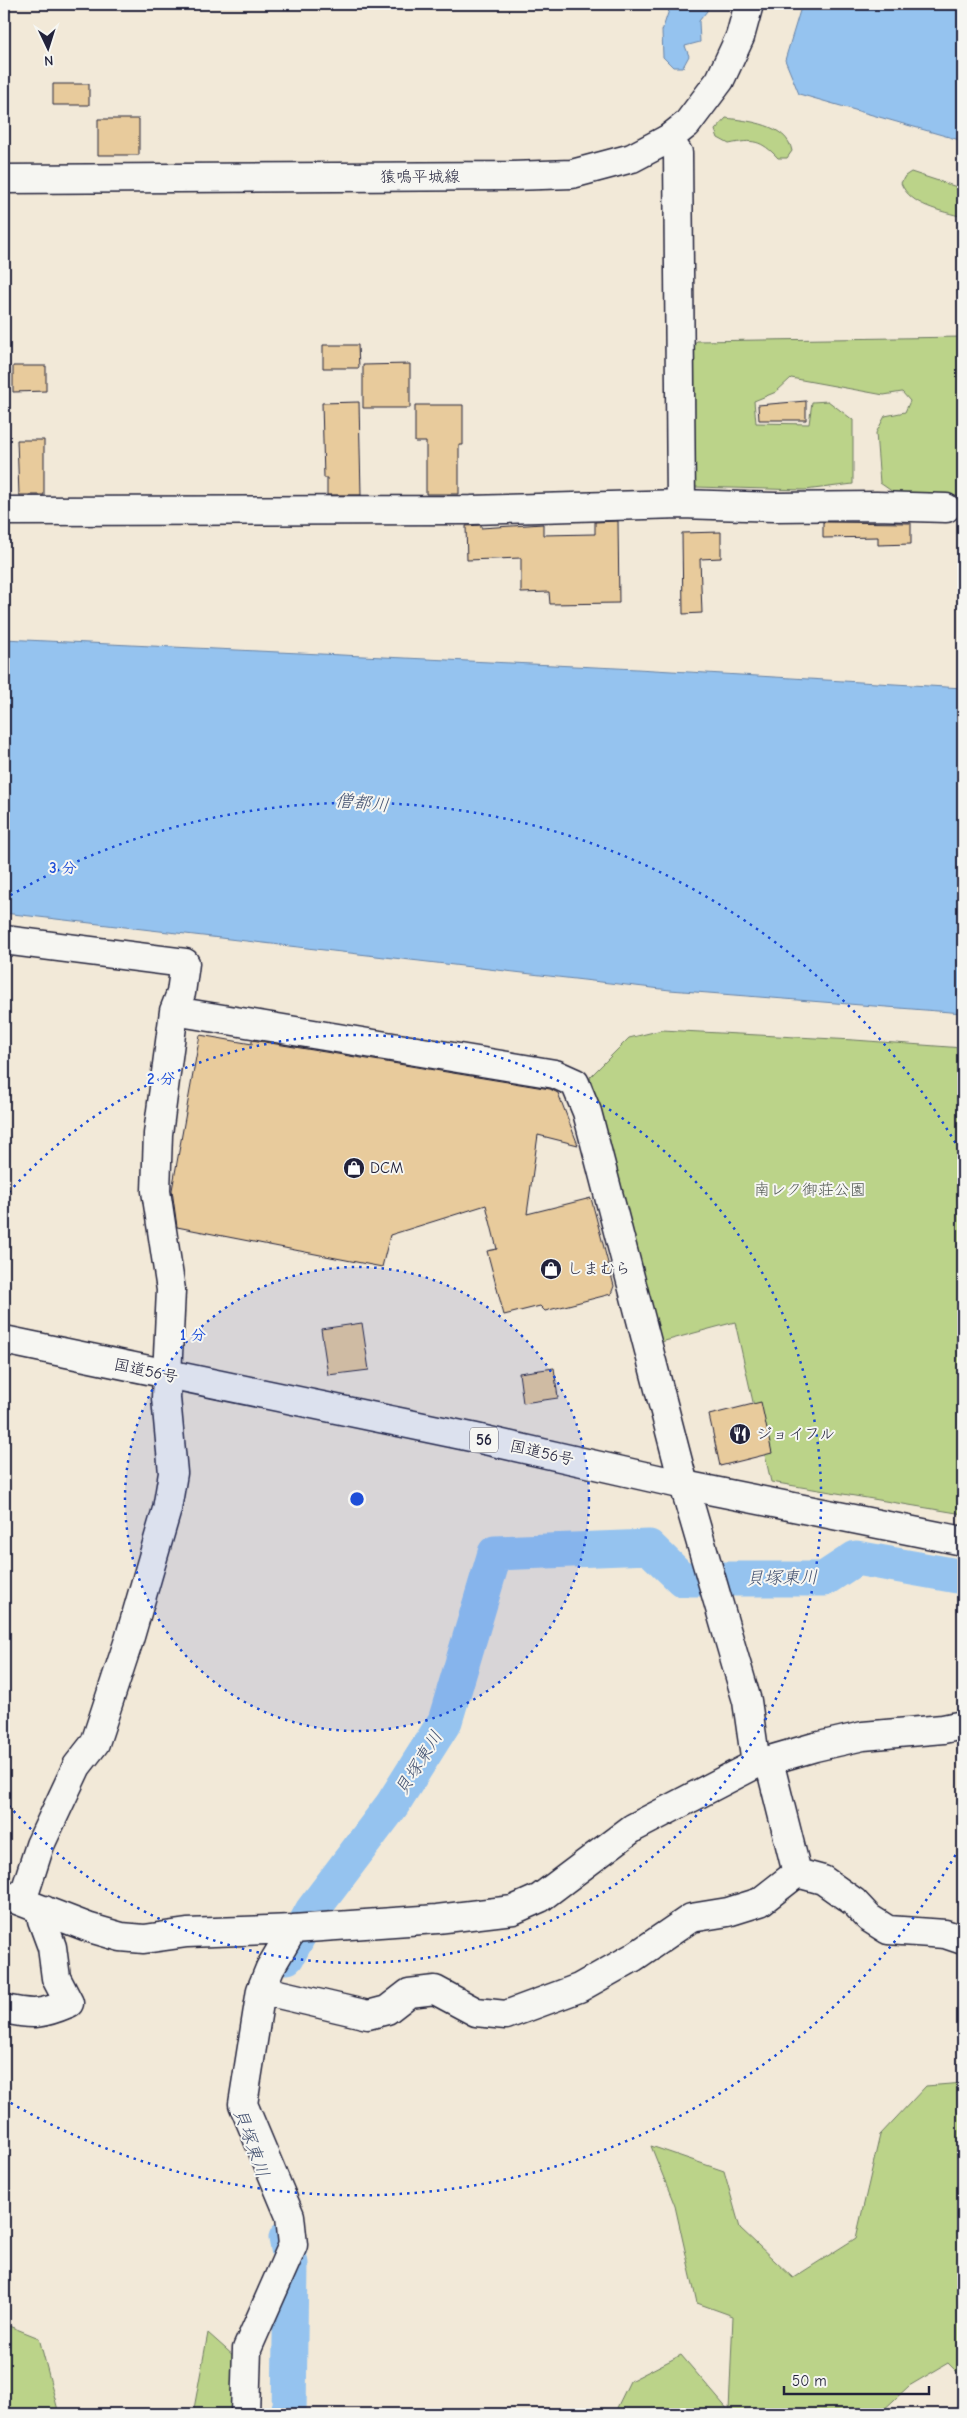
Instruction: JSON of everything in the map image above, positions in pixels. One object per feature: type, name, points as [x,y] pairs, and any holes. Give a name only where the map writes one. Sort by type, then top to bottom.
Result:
[{"type":"main road","name":"猿鳴平城線","points":[[4,179],[572,174],[632,158],[668,139],[687,124],[720,80],[740,37],[749,4]]},
{"type":"main road","points":[[668,139],[678,153],[681,504]]},
{"type":"main road","points":[[4,511],[471,510],[681,504],[775,508],[876,506],[946,508]]},
{"type":"main road","points":[[4,940],[185,964],[181,993],[174,1011],[158,1134],[156,1192],[172,1290],[166,1398],[173,1473],[167,1509],[129,1640],[95,1743],[76,1766],[44,1837],[23,1902]]},
{"type":"main road","points":[[174,1011],[556,1074],[575,1083],[587,1112],[684,1485],[747,1701],[763,1763],[797,1873]]},
{"type":"main road","name":"国道56号","points":[[4,1340],[476,1438],[684,1485],[963,1541]]},
{"type":"main road","points":[[23,1902],[120,1937],[144,1939],[187,1933],[293,1929],[437,1919],[514,1910],[540,1898],[634,1828],[763,1763],[815,1747],[863,1736],[943,1729],[963,1725]]},
{"type":"main road","points":[[797,1873],[824,1880],[854,1902],[869,1918],[888,1930],[946,1934],[963,1940]]},
{"type":"main road","points":[[262,1990],[368,2015],[387,2010],[410,1993],[435,1990],[476,2012],[506,2015],[580,1988],[634,1957],[691,1918],[728,1912],[760,1902],[797,1873]]},
{"type":"main road","points":[[4,2009],[31,2014],[48,2012],[70,2003],[56,1978],[52,1947],[42,1920],[23,1902]]},
{"type":"main road","points":[[245,2414],[247,2349],[294,2245],[290,2216],[243,2104],[262,1990],[270,1968],[293,1929]]},
{"type":"green space","points":[[726,118],[765,125],[775,129],[789,142],[792,151],[787,158],[778,158],[767,148],[756,142],[729,144],[718,138],[715,130]]},
{"type":"green space","points":[[911,172],[963,189],[963,217],[937,210],[919,202],[905,191],[901,183],[905,176]]},
{"type":"green space","points":[[963,337],[963,501],[957,496],[893,492],[880,483],[876,433],[885,416],[905,412],[910,401],[902,392],[884,395],[791,378],[776,392],[754,401],[756,423],[809,424],[812,402],[828,401],[853,420],[853,484],[805,490],[694,487],[687,348],[697,341]]},
{"type":"green space","name":"南レク御荘公園","points":[[662,1030],[963,1048],[963,1514],[771,1482],[735,1322],[661,1342],[590,1077],[629,1038]]},
{"type":"green space","points":[[963,2083],[963,2378],[948,2363],[909,2386],[879,2414],[614,2414],[630,2381],[681,2355],[729,2411],[733,2316],[697,2303],[675,2206],[651,2146],[724,2171],[740,2228],[793,2278],[856,2238],[880,2135],[926,2086]]},
{"type":"green space","points":[[4,2324],[39,2338],[59,2414],[4,2414]]},
{"type":"green space","points":[[208,2333],[235,2357],[236,2414],[193,2414]]},
{"type":"water","points":[[671,4],[708,4],[707,11],[699,21],[700,42],[685,46],[689,56],[683,67],[673,67],[663,57],[662,31]]},
{"type":"water","points":[[802,4],[963,4],[963,141],[799,94],[785,60]]},
{"type":"water","name":"僧都川","points":[[4,639],[637,669],[963,688],[963,1013],[670,990],[4,913]]},
{"type":"building","points":[[53,84],[89,84],[89,105],[53,105]]},
{"type":"building","points":[[98,119],[139,119],[139,155],[98,155]]},
{"type":"building","points":[[323,345],[358,345],[359,368],[323,368]]},
{"type":"building","points":[[410,364],[410,408],[363,408],[363,365]]},
{"type":"building","points":[[13,366],[46,366],[46,391],[13,392]]},
{"type":"building","points":[[806,401],[806,420],[759,420],[758,405]]},
{"type":"building","points":[[359,402],[361,495],[327,495],[327,478],[324,478],[322,403]]},
{"type":"building","points":[[415,405],[463,405],[463,445],[459,445],[459,494],[426,494],[426,442],[415,442]]},
{"type":"building","points":[[17,440],[44,440],[44,495],[19,495]]},
{"type":"building","points":[[618,521],[619,603],[550,604],[549,592],[521,593],[521,558],[467,560],[466,526],[481,525],[481,528],[543,524],[543,535],[595,534],[595,522]]},
{"type":"building","points":[[823,522],[911,523],[911,544],[878,545],[878,537],[823,538]]},
{"type":"building","points":[[721,532],[721,558],[700,559],[702,613],[683,614],[682,533]]},
{"type":"building","name":"DCM","points":[[200,1035],[252,1044],[252,1040],[550,1089],[558,1093],[578,1145],[538,1135],[527,1214],[591,1198],[614,1286],[611,1294],[545,1311],[540,1306],[504,1315],[487,1251],[497,1249],[486,1205],[390,1235],[382,1267],[177,1227],[172,1190]]},
{"type":"building","points":[[362,1323],[369,1370],[328,1375],[321,1329]]},
{"type":"building","points":[[554,1368],[558,1398],[523,1403],[519,1373]]},
{"type":"building","name":"ジョイフル","points":[[761,1402],[772,1453],[720,1466],[709,1415]]},
{"type":"waterway","name":"貝塚東川","points":[[287,1957],[312,1911],[392,1805],[445,1721],[495,1553],[649,1547],[682,1579],[824,1579],[856,1558],[963,1577]]},
{"type":"waterway","name":"貝塚東川","points":[[286,2238],[291,2264],[289,2414]]},
{"type":"place","name":"DCM","points":[[354,1168]]},
{"type":"place","name":"しまむら","points":[[551,1269]]},
{"type":"place","name":"ジョイフル","points":[[740,1434]]}]
